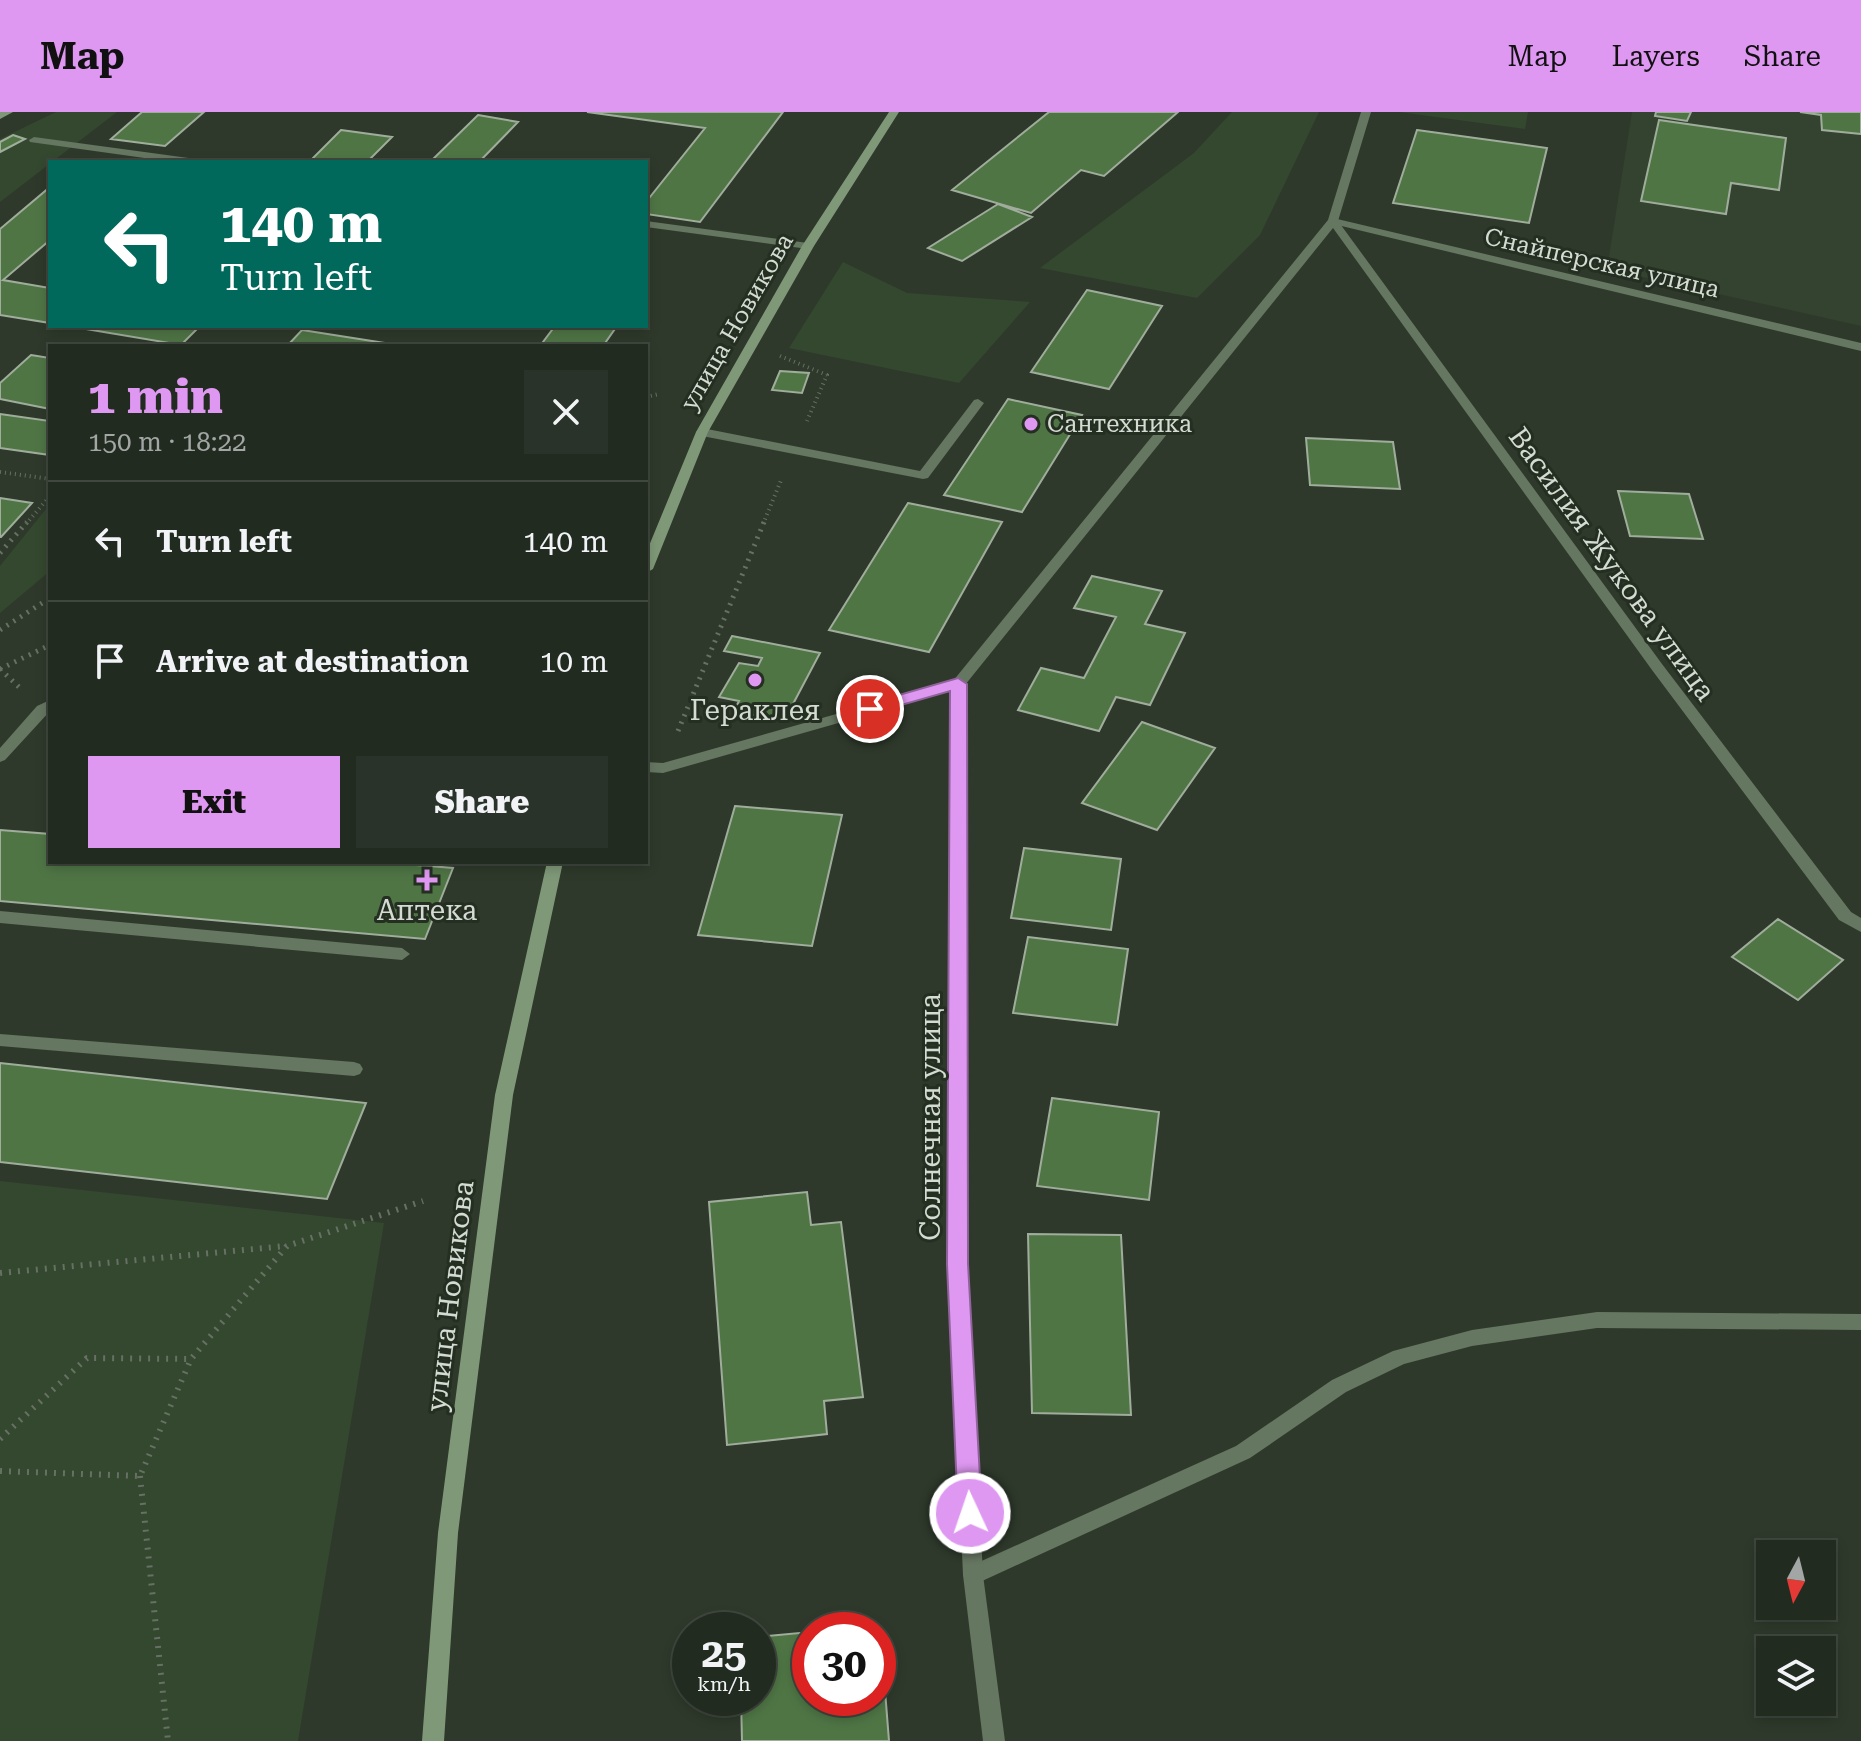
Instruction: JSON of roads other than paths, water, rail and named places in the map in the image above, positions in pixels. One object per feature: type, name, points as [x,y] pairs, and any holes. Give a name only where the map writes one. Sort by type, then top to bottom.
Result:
[{"type":"main road","points":[[0,116],[8,112]]},
{"type":"main road","name":"улица Новикова","points":[[648,564],[702,432],[808,246],[893,112]]},
{"type":"main road","name":"улица Новикова","points":[[433,1741],[448,1533],[504,1095],[555,864]]},
{"type":"street","points":[[648,767],[663,768],[958,684],[1333,221],[1366,112]]},
{"type":"street","points":[[34,140],[181,160]]},
{"type":"street","name":"Снайперская улица","points":[[1333,221],[1861,347]]},
{"type":"street","name":"Василия Жукова улица","points":[[1333,221],[1657,667],[1845,916],[1861,926]]},
{"type":"street","points":[[648,224],[808,246]]},
{"type":"street","points":[[702,432],[923,475],[978,403]]},
{"type":"street","name":"Солнечная улица","points":[[958,684],[958,1264],[973,1575],[994,1741]]},
{"type":"street","points":[[0,757],[48,706]]},
{"type":"street","points":[[0,917],[402,954]]},
{"type":"street","points":[[0,1040],[354,1069]]},
{"type":"street","points":[[973,1575],[1243,1452],[1339,1386],[1400,1357],[1472,1338],[1597,1320],[1861,1322]]},
{"type":"place","name":"Сантехника","points":[[1031,424]]},
{"type":"place","name":"Гераклея","points":[[755,680]]},
{"type":"place","name":"Аптека","points":[[427,880]]}]
